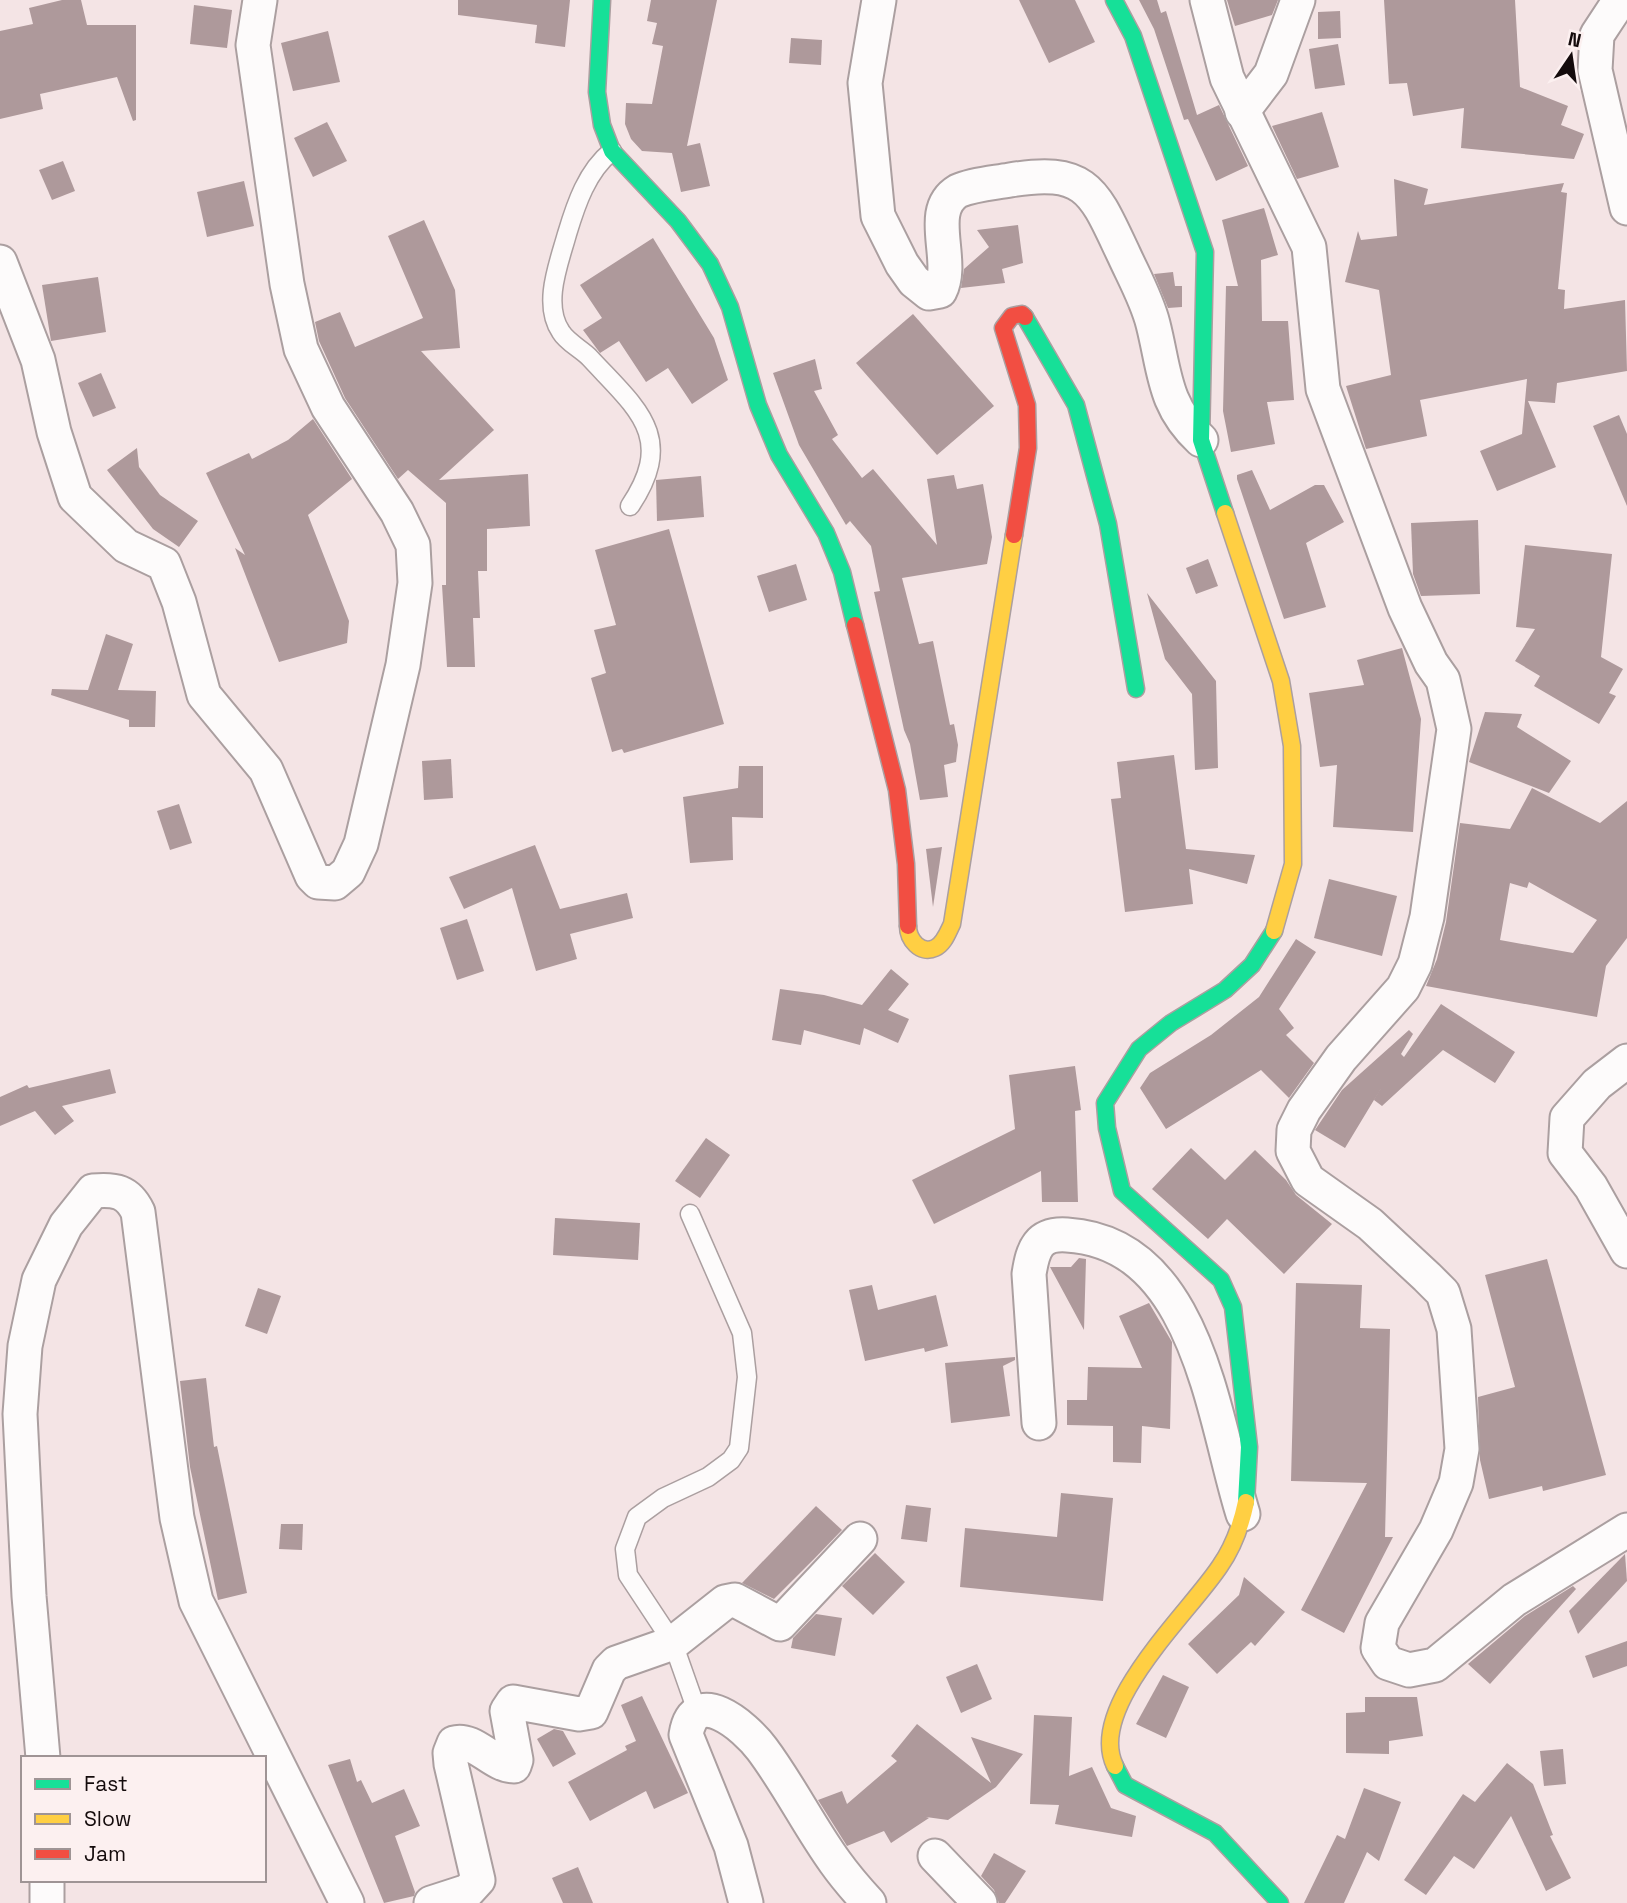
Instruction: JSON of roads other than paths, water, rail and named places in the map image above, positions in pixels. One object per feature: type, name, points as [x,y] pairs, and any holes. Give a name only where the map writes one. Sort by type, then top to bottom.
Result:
[{"type":"street","points":[[0,262],[38,360],[54,432],[75,497],[126,546],[164,564],[179,602],[204,695],[267,770],[312,876],[318,882],[334,883],[348,872],[361,844],[403,665],[415,583],[413,545],[397,512],[328,407],[302,349],[287,284],[253,45],[260,0]]},
{"type":"street","points":[[602,0],[597,92],[602,125],[612,151],[678,220],[710,264],[730,307],[758,405],[779,455],[826,533],[842,572],[897,790],[906,864],[906,922],[908,934],[916,945],[925,950],[936,948],[945,939],[951,924],[1028,448],[1027,405],[1003,328],[1012,316],[1022,314],[1031,322],[1076,405],[1108,524],[1136,689]]},
{"type":"street","points":[[879,0],[865,83],[878,216],[914,281],[929,293],[940,292],[947,278],[941,220],[947,201],[958,191],[1052,175],[1080,186],[1097,201],[1108,220],[1153,321],[1168,395],[1175,409],[1201,440]]},
{"type":"street","points":[[1114,0],[1133,36],[1205,252],[1201,440],[1281,681],[1292,746],[1293,864],[1286,898],[1275,930],[1252,965],[1225,990],[1171,1023],[1139,1049],[1105,1103],[1122,1191],[1221,1280],[1233,1307],[1249,1447],[1249,1490],[1244,1517],[1220,1567],[1152,1651],[1129,1690],[1110,1728],[1110,1755],[1125,1785],[1215,1833],[1280,1903]]},
{"type":"street","points":[[1208,0],[1227,78],[1309,247],[1323,389],[1405,608],[1431,663],[1443,680],[1454,729],[1427,917],[1415,964],[1403,988],[1341,1058],[1304,1110],[1294,1130],[1293,1151],[1308,1180],[1370,1224],[1443,1293],[1454,1329],[1462,1449],[1456,1483],[1436,1530],[1382,1623],[1378,1648],[1388,1663],[1409,1670],[1435,1665],[1514,1600],[1627,1530]]},
{"type":"street","points":[[1242,112],[1271,74],[1298,0]]},
{"type":"street","points":[[1620,0],[1597,35],[1595,70],[1627,208]]},
{"type":"street","points":[[1627,1060],[1597,1084],[1567,1118],[1565,1153],[1591,1187],[1627,1251]]},
{"type":"street","points":[[43,1756],[29,1596],[21,1427],[25,1346],[39,1280],[66,1224],[93,1191],[113,1189],[131,1198],[138,1212],[177,1518],[196,1601],[347,1903]]},
{"type":"street","points":[[1039,1423],[1029,1273],[1033,1250],[1041,1239],[1054,1234],[1100,1241],[1135,1261],[1162,1287],[1188,1329],[1214,1395],[1230,1473],[1244,1517]]},
{"type":"street","points":[[431,1903],[468,1891],[478,1880],[451,1764],[450,1753],[454,1743],[466,1744],[505,1765],[514,1766],[516,1760],[507,1712],[510,1704],[531,1703],[585,1714],[591,1712],[609,1670],[616,1663],[673,1643],[724,1602],[735,1600],[776,1625],[782,1623],[860,1539]]},
{"type":"street","points":[[746,1903],[731,1846],[686,1735],[688,1720],[697,1711],[709,1709],[720,1713],[761,1747],[835,1863],[869,1903]]},
{"type":"street","points":[[935,1856],[979,1903]]},
{"type":"street","points":[[47,1882],[47,1903]]},
{"type":"lane","points":[[612,151],[592,172],[575,207],[555,274],[553,307],[561,332],[640,412],[651,436],[650,464],[644,485],[630,506]]},
{"type":"lane","points":[[690,1214],[742,1333],[747,1377],[739,1448],[731,1460],[708,1478],[663,1498],[637,1517],[625,1549],[628,1575],[673,1643],[697,1711]]}]
